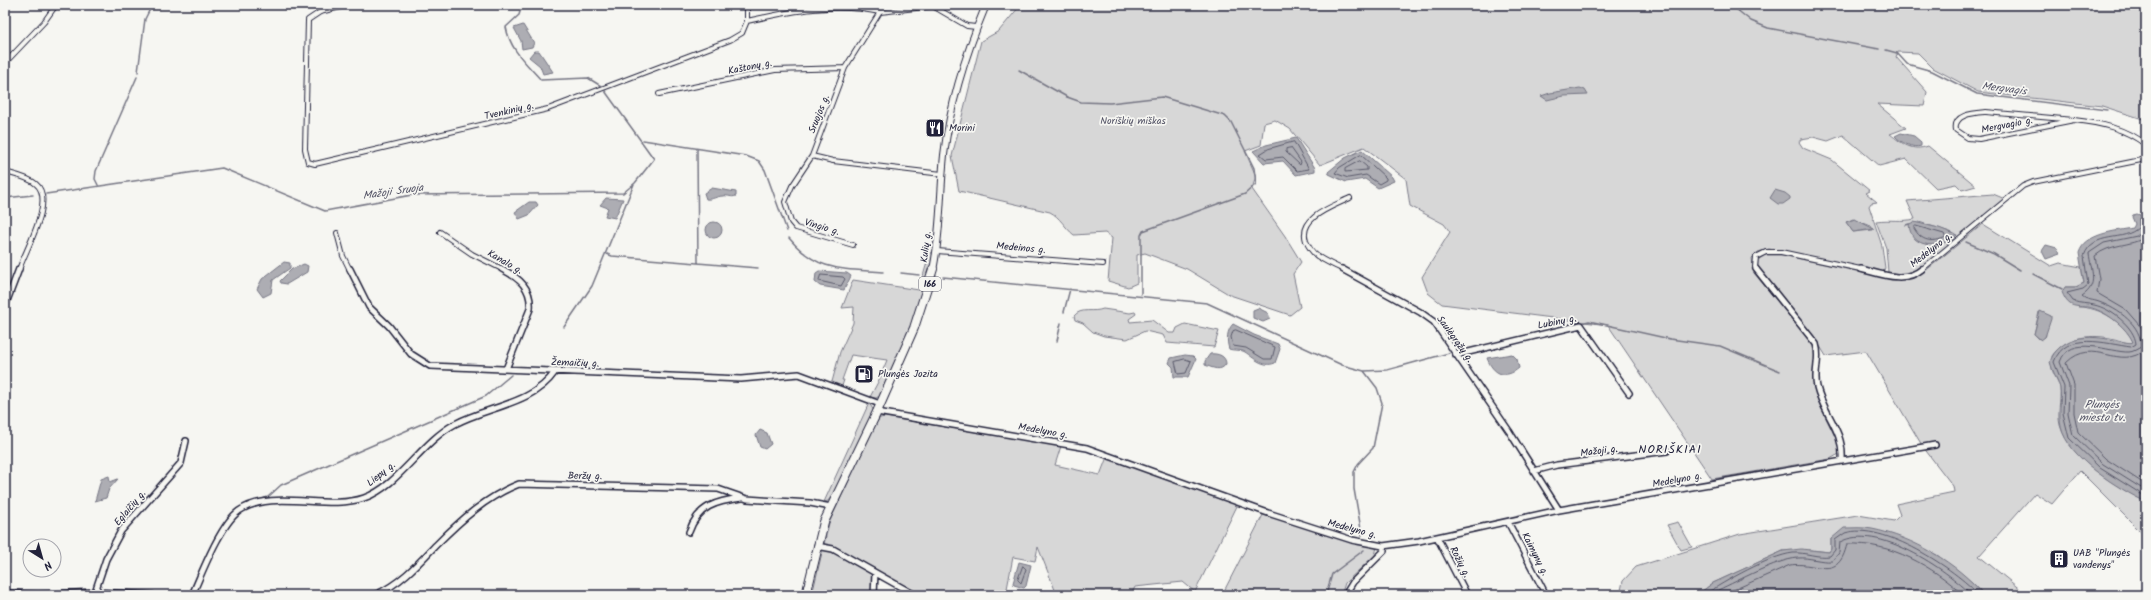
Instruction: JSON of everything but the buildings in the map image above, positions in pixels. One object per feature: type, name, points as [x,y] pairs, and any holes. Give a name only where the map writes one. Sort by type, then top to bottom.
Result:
[{"type":"main road","name":"Kulių g.","points":[[817,546],[831,507],[877,412],[920,314],[929,286],[937,251],[942,174],[955,95],[976,27],[986,5]]},
{"type":"main road","name":"166","points":[[806,595],[817,546]]},
{"type":"street","points":[[5,63],[39,27],[56,5]]},
{"type":"street","name":"Tvenkinių g.","points":[[349,5],[320,12],[308,20],[305,149],[306,159],[308,162],[315,164],[548,109],[730,40],[742,33],[747,21]]},
{"type":"street","points":[[747,5],[747,21],[825,6],[865,7],[880,12],[932,6],[968,26],[976,27]]},
{"type":"street","name":"Sruojos g.","points":[[812,156],[845,68],[880,12]]},
{"type":"street","name":"Kaštonų g.","points":[[659,94],[776,70],[845,68]]},
{"type":"street","name":"Mergvagio g.","points":[[2074,120],[1979,139],[1967,138],[1957,132],[1955,127],[1959,117],[1976,111],[2074,120],[2114,127],[2136,137],[2146,145]]},
{"type":"street","points":[[812,156],[833,161],[942,174]]},
{"type":"street","name":"Vingio g.","points":[[812,156],[792,186],[785,202],[791,222],[796,228],[853,245]]},
{"type":"street","name":"Medelyno g.","points":[[877,412],[1087,448],[1268,513],[1352,540],[1383,546],[1437,537],[1559,510],[1842,459],[1843,446],[1840,436],[1816,385],[1816,369],[1820,355],[1819,350],[1759,274],[1755,267],[1756,258],[1762,253],[1774,252],[1895,277],[1909,277],[1919,272],[2022,186],[2033,182],[2146,159]]},
{"type":"street","points":[[5,172],[35,184],[41,192],[42,202],[37,227],[21,262],[5,306]]},
{"type":"street","name":"Saulėgrąžų g.","points":[[1350,198],[1312,217],[1305,228],[1304,241],[1316,255],[1424,314],[1434,322],[1534,470],[1559,510]]},
{"type":"street","name":"Kanalo g.","points":[[440,232],[472,254],[517,277],[527,288],[531,300],[530,309],[506,369]]},
{"type":"street","name":"Žemaičių g.","points":[[337,233],[343,256],[369,307],[389,326],[416,359],[430,366],[741,379],[799,374],[808,376],[880,404]]},
{"type":"street","name":"Medeinos g.","points":[[937,251],[1103,264]]},
{"type":"street","name":"Lubinų g.","points":[[1456,355],[1581,325],[1629,393]]},
{"type":"street","name":"Liepų g.","points":[[192,595],[228,522],[242,510],[254,504],[263,502],[347,502],[365,497],[380,489],[435,438],[450,428],[534,392],[546,383],[555,372]]},
{"type":"street","name":"Eglaičių g.","points":[[94,592],[106,559],[121,531],[136,512],[181,463],[186,441]]},
{"type":"street","points":[[1842,459],[1935,445]]},
{"type":"street","name":"Mažoji g.","points":[[1534,470],[1558,465],[1667,451]]},
{"type":"street","name":"Beržų g.","points":[[376,595],[384,592],[402,580],[449,533],[491,496],[505,488],[519,484],[718,489],[728,491],[742,498],[813,503],[831,507]]},
{"type":"street","points":[[690,532],[695,516],[707,508],[726,499],[742,498]]},
{"type":"street","name":"Kaimynų g.","points":[[1508,522],[1546,595]]},
{"type":"street","name":"Rožių g.","points":[[1437,537],[1467,595]]},
{"type":"street","points":[[817,546],[833,549],[915,595]]},
{"type":"street","points":[[1345,595],[1351,582],[1377,560],[1384,551],[1383,546]]},
{"type":"street","points":[[874,595],[875,573]]},
{"type":"street","points":[[5,593],[38,595],[94,592],[152,595]]},
{"type":"green space","name":"Noriškių miškas","points":[[1029,5],[2146,5],[2146,120],[2102,106],[1978,92],[1933,68],[1918,53],[1898,52],[1896,57],[1927,92],[1924,106],[1877,104],[1906,128],[1890,134],[1908,146],[1922,148],[1928,146],[1976,186],[1962,190],[1956,184],[1936,188],[1906,159],[1879,166],[1843,135],[1828,141],[1813,137],[1801,139],[1799,142],[1803,148],[1832,160],[1870,191],[1866,193],[1877,202],[1871,203],[1869,206],[1882,246],[1885,268],[1883,272],[1769,249],[1758,252],[1752,258],[1754,273],[1815,347],[1813,377],[1814,388],[1820,405],[1839,445],[1839,454],[1830,459],[1712,479],[1608,325],[1442,304],[1428,293],[1422,277],[1450,232],[1444,224],[1410,206],[1406,179],[1364,147],[1320,165],[1290,129],[1275,120],[1264,123],[1261,145],[1245,151],[1256,176],[1252,189],[1285,236],[1301,262],[1293,274],[1300,307],[1290,315],[1230,295],[1187,269],[1145,253],[1137,255],[1137,283],[1128,287],[1108,281],[1112,238],[1105,233],[1074,235],[1057,217],[1050,212],[959,191],[952,156],[981,41],[999,31],[1019,7]],"holes":[[[1853,219],[1871,226],[1873,230],[1853,232],[1846,222]]]},
{"type":"green space","points":[[1993,194],[2005,199],[1916,271],[1897,275],[1888,272],[1886,248],[1876,221],[1915,219],[1907,201]],"holes":[[[1919,222],[1953,233],[1953,239],[1937,244],[1923,243],[1914,238]]]},
{"type":"green space","points":[[1983,224],[2051,266],[2060,263],[2081,267],[2084,283],[2076,287],[2065,287],[2078,307],[2094,310],[2110,317],[2129,334],[2133,341],[2128,343],[2094,336],[2078,338],[2057,350],[2052,356],[2052,366],[2060,388],[2060,425],[2065,438],[2073,450],[2084,461],[2108,480],[2146,502],[2146,537],[2080,471],[2052,504],[2035,493],[1979,556],[2027,595],[1984,595],[1973,583],[1937,555],[1901,539],[1831,539],[1831,549],[1829,552],[1812,550],[1783,551],[1713,583],[1697,595],[1620,595],[1623,581],[1636,567],[1740,534],[1858,515],[1894,521],[1900,515],[1896,504],[1954,492],[1953,486],[1923,447],[1866,351],[1826,356],[1818,343],[1758,269],[1758,260],[1765,255],[1782,255],[1893,279],[1908,279],[1924,272]],"holes":[[[2039,312],[2046,335],[2045,337],[2039,339],[2034,334]]]},
{"type":"green space","points":[[930,252],[933,254],[930,273],[919,309],[880,396],[876,398],[870,397],[887,360],[851,355],[842,380],[844,380],[842,386],[832,382],[840,352],[853,323],[854,307],[842,308],[853,280],[919,290]]},
{"type":"green space","points":[[1103,309],[1130,313],[1135,312],[1136,314],[1129,319],[1130,322],[1152,320],[1169,333],[1175,333],[1177,328],[1185,324],[1219,331],[1214,347],[1167,343],[1163,335],[1145,331],[1127,339],[1104,336],[1093,332],[1083,323],[1075,320],[1074,316],[1077,313]]},
{"type":"green space","points":[[869,403],[874,411],[835,492],[828,501],[824,502]]},
{"type":"green space","points":[[885,417],[1061,446],[1055,465],[1100,475],[1107,457],[1238,504],[1195,592],[1183,582],[1135,587],[1131,595],[1057,595],[1038,547],[1035,561],[1013,557],[1006,594],[1008,595],[921,595],[873,569],[872,595],[812,595],[829,523],[876,423],[880,418]]},
{"type":"green space","points":[[1264,513],[1345,540],[1377,547],[1375,555],[1345,583],[1341,595],[1222,595]]},
{"type":"green space","points":[[1678,522],[1692,547],[1681,550],[1667,525]]},
{"type":"water","points":[[523,25],[534,43],[532,47],[522,49],[521,41],[514,28]]},
{"type":"water","points":[[534,51],[539,51],[553,72],[543,74],[540,66],[529,57]]},
{"type":"water","points":[[1580,88],[1585,90],[1588,95],[1564,96],[1547,100],[1541,96],[1550,93]]},
{"type":"water","points":[[1901,133],[1914,136],[1921,142],[1921,146],[1914,147],[1900,141],[1895,136]]},
{"type":"water","points":[[1296,138],[1315,168],[1315,171],[1296,175],[1283,161],[1264,163],[1253,151],[1266,145]]},
{"type":"water","points":[[1362,150],[1392,177],[1394,181],[1378,188],[1365,179],[1346,182],[1329,174],[1328,172],[1345,158]]},
{"type":"water","points":[[712,188],[736,192],[736,196],[721,196],[706,199],[704,193]]},
{"type":"water","points":[[1775,190],[1785,193],[1790,197],[1790,199],[1783,204],[1778,204],[1770,198]]},
{"type":"water","points":[[606,198],[623,199],[615,218],[605,216],[608,208],[600,205]]},
{"type":"water","points":[[529,202],[536,202],[538,205],[529,215],[519,219],[515,212]]},
{"type":"water","name":"Plungės miesto tv.","points":[[2137,214],[2146,217],[2146,502],[2109,481],[2073,450],[2061,427],[2060,388],[2050,362],[2054,353],[2058,349],[2075,339],[2096,338],[2130,343],[2133,342],[2122,327],[2112,318],[2095,309],[2068,303],[2062,292],[2065,287],[2076,287],[2084,283],[2079,253],[2082,246],[2094,237],[2102,234],[2133,228],[2135,224],[2132,217],[2133,215]]},
{"type":"water","points":[[1855,219],[1874,229],[1853,232],[1846,222]]},
{"type":"water","points":[[714,222],[720,224],[722,230],[720,236],[714,238],[708,236],[706,230],[708,224]]},
{"type":"water","points":[[1914,222],[1939,228],[1957,235],[1951,240],[1935,245],[1921,243],[1915,239],[1911,233],[1909,224]]},
{"type":"water","points":[[2046,245],[2057,248],[2060,254],[2046,259],[2042,251]]},
{"type":"water","points":[[284,262],[290,263],[290,268],[273,280],[271,293],[263,297],[257,289],[262,279]]},
{"type":"water","points":[[304,264],[308,266],[307,272],[287,284],[281,283],[280,281],[292,269]]},
{"type":"water","points":[[819,271],[847,273],[851,276],[844,290],[820,286],[815,282],[816,273]]},
{"type":"water","points":[[1258,308],[1268,313],[1270,319],[1263,322],[1253,318],[1253,310]]},
{"type":"water","points":[[2040,311],[2051,316],[2045,337],[2041,340],[2034,334]]},
{"type":"water","points":[[1233,324],[1254,335],[1278,344],[1280,349],[1275,363],[1263,363],[1243,351],[1229,349],[1228,335],[1229,329]]},
{"type":"water","points":[[1210,354],[1216,354],[1223,357],[1226,364],[1219,369],[1205,365],[1205,361]]},
{"type":"water","points":[[1512,354],[1517,359],[1519,368],[1509,374],[1500,374],[1493,368],[1487,358]]},
{"type":"water","points":[[1185,355],[1193,356],[1196,359],[1188,377],[1174,377],[1173,367],[1169,363],[1171,358]]},
{"type":"water","points":[[760,430],[767,433],[771,444],[765,449],[760,447],[756,435]]},
{"type":"water","points":[[109,476],[110,482],[118,479],[109,489],[106,498],[95,501],[101,479]]},
{"type":"water","points":[[1844,528],[1872,529],[1903,538],[1918,545],[1948,562],[1973,583],[1984,595],[1697,595],[1713,583],[1783,551],[1801,549],[1829,552],[1831,549],[1831,539]]},
{"type":"water","points":[[1019,562],[1031,565],[1026,586],[1024,588],[1014,585],[1013,583]]},
{"type":"waterway","points":[[138,72],[145,19],[152,5]]},
{"type":"waterway","name":"Mažoji Sruoja","points":[[522,5],[519,15],[506,27],[508,35],[519,56],[541,80],[588,78],[601,86]]},
{"type":"waterway","name":"Mergvagis","points":[[1731,5],[1751,21],[1768,28],[1879,49]]},
{"type":"waterway","name":"Mergvagis","points":[[1886,50],[1897,53],[1907,64],[1932,71],[1977,94],[2107,110]]},
{"type":"waterway","points":[[1019,70],[1067,97],[1081,102],[1110,103],[1162,97],[1225,116],[1231,122],[1254,168],[1256,184],[1245,194],[1143,231],[1141,235],[1141,294]]},
{"type":"waterway","points":[[98,185],[95,179],[96,171],[137,77]]},
{"type":"waterway","name":"Mažoji Sruoja","points":[[46,194],[222,168],[325,211],[412,195],[623,193],[635,183],[654,159],[605,91]]},
{"type":"waterway","points":[[643,140],[746,156],[759,161],[765,170],[787,231]]},
{"type":"waterway","points":[[697,149],[698,263]]},
{"type":"waterway","points":[[564,327],[592,286],[634,184]]},
{"type":"waterway","name":"Mažoji Sruoja","points":[[5,198],[33,195]]},
{"type":"waterway","points":[[789,238],[799,249],[810,257],[831,267],[883,272]]},
{"type":"waterway","points":[[1966,242],[1994,254],[2020,270]]},
{"type":"waterway","points":[[607,254],[612,256],[758,268]]},
{"type":"waterway","points":[[901,273],[919,275]]},
{"type":"waterway","points":[[2033,274],[2062,289]]},
{"type":"waterway","points":[[943,277],[1070,289]]},
{"type":"waterway","points":[[1064,312],[1070,289]]},
{"type":"waterway","points":[[1070,289],[1207,303],[1342,365],[1364,371]]},
{"type":"waterway","points":[[1581,323],[1589,321],[1670,339],[1720,346],[1780,371]]},
{"type":"waterway","points":[[1057,341],[1061,323]]},
{"type":"waterway","points":[[1550,329],[1570,325]]},
{"type":"waterway","points":[[1364,371],[1387,370],[1449,353]]},
{"type":"waterway","points":[[1362,535],[1354,489],[1354,472],[1358,464],[1373,448],[1382,403],[1377,388],[1364,371]]},
{"type":"waterway","points":[[237,510],[249,503],[268,497],[281,485],[486,396],[511,375]]},
{"type":"waterway","points":[[1326,595],[1332,574],[1364,550]]},
{"type":"place","name":"Morini","points":[[935,128]]},
{"type":"place","name":"Plungės Jozita","points":[[864,374]]},
{"type":"place","name":"UAB \"Plungės vandenys\"","points":[[2059,559]]},
{"type":"district","name":"NORIŠKIAI","points":[[1670,449]]}]
